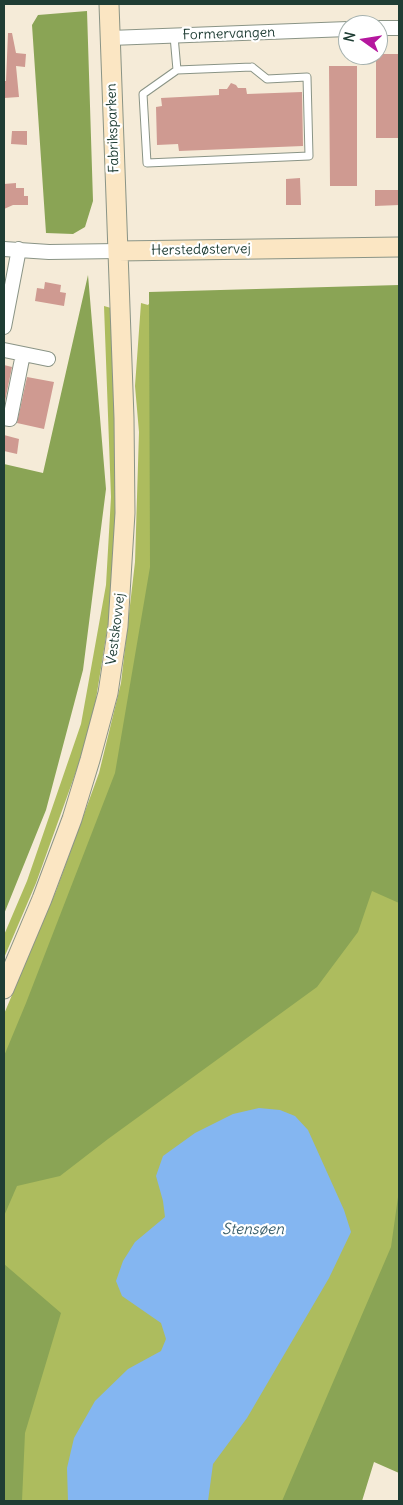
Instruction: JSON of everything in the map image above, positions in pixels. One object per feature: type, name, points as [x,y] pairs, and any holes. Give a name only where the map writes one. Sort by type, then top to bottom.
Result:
[{"type":"street","name":"Fabriksparken","points":[[109,4],[118,251]]},
{"type":"street","name":"Formervangen","points":[[110,38],[338,30]]},
{"type":"street","name":"Herstedøstervej","points":[[4,249],[49,252],[399,247]]},
{"type":"street","points":[[4,326],[19,249]]},
{"type":"street","name":"Vestskovvej","points":[[4,989],[42,899],[72,819],[108,693],[118,626],[125,514],[124,418],[118,251]]},
{"type":"street","points":[[4,350],[48,359]]},
{"type":"street","points":[[4,418],[10,419],[23,354]]},
{"type":"lane","points":[[174,36],[177,70]]},
{"type":"lane","points":[[252,67],[267,79],[307,77],[309,156],[147,163],[143,94],[177,70],[252,67]]},
{"type":"green space","points":[[87,11],[93,201],[85,227],[73,234],[46,233],[32,25],[38,15]]},
{"type":"green space","points":[[88,275],[106,489],[83,670],[46,810],[4,914],[4,464],[43,473]]},
{"type":"green space","points":[[399,285],[399,903],[372,891],[358,932],[317,987],[60,1176],[17,1186],[4,1216],[4,1056],[115,773],[150,567],[149,292]]},
{"type":"green space","points":[[399,290],[399,1293],[335,1501],[4,1501],[4,1014],[56,891],[99,773],[121,683],[135,562],[139,432],[135,386],[141,303],[148,305],[152,300]]},
{"type":"green space","points":[[104,306],[111,308],[115,393],[118,497],[114,587],[91,730],[36,883],[4,958],[4,935],[27,881],[81,724],[106,585],[111,497]]},
{"type":"green space","points":[[399,1190],[399,1473],[374,1462],[362,1501],[282,1501],[391,1247]]},
{"type":"green space","points":[[4,1264],[61,1313],[25,1433],[22,1501],[4,1501]]},
{"type":"water","name":"Stensøen","points":[[259,1108],[280,1110],[295,1116],[308,1130],[344,1210],[351,1232],[329,1278],[247,1418],[213,1464],[208,1501],[68,1501],[67,1468],[74,1438],[95,1401],[128,1369],[161,1351],[166,1339],[161,1323],[122,1296],[116,1281],[123,1261],[135,1242],[165,1217],[156,1176],[163,1156],[195,1133],[233,1114]]},
{"type":"building","points":[[8,33],[12,33],[16,53],[26,54],[25,67],[16,66],[19,97],[4,98],[4,81],[6,81]]},
{"type":"building","points":[[388,54],[399,54],[399,138],[376,138],[376,65],[388,65]]},
{"type":"building","points":[[329,66],[357,66],[357,186],[330,186]]},
{"type":"building","points":[[231,83],[238,88],[246,88],[247,94],[302,92],[303,146],[179,151],[178,144],[157,145],[156,107],[162,106],[161,98],[219,95],[219,89],[227,89]]},
{"type":"building","points":[[12,131],[27,131],[27,145],[11,144]]},
{"type":"building","points":[[300,178],[301,205],[286,205],[286,179]]},
{"type":"building","points":[[16,183],[16,188],[24,188],[24,196],[28,196],[28,205],[13,205],[4,209],[4,184]]},
{"type":"building","points":[[375,190],[398,190],[399,205],[375,206]]},
{"type":"building","points":[[45,282],[61,285],[60,292],[66,293],[64,306],[35,301],[37,288],[44,289]]},
{"type":"building","points":[[4,365],[12,367],[4,406]]},
{"type":"building","points":[[27,377],[54,382],[44,429],[17,423]]},
{"type":"building","points":[[4,435],[19,439],[17,454],[4,451]]}]
